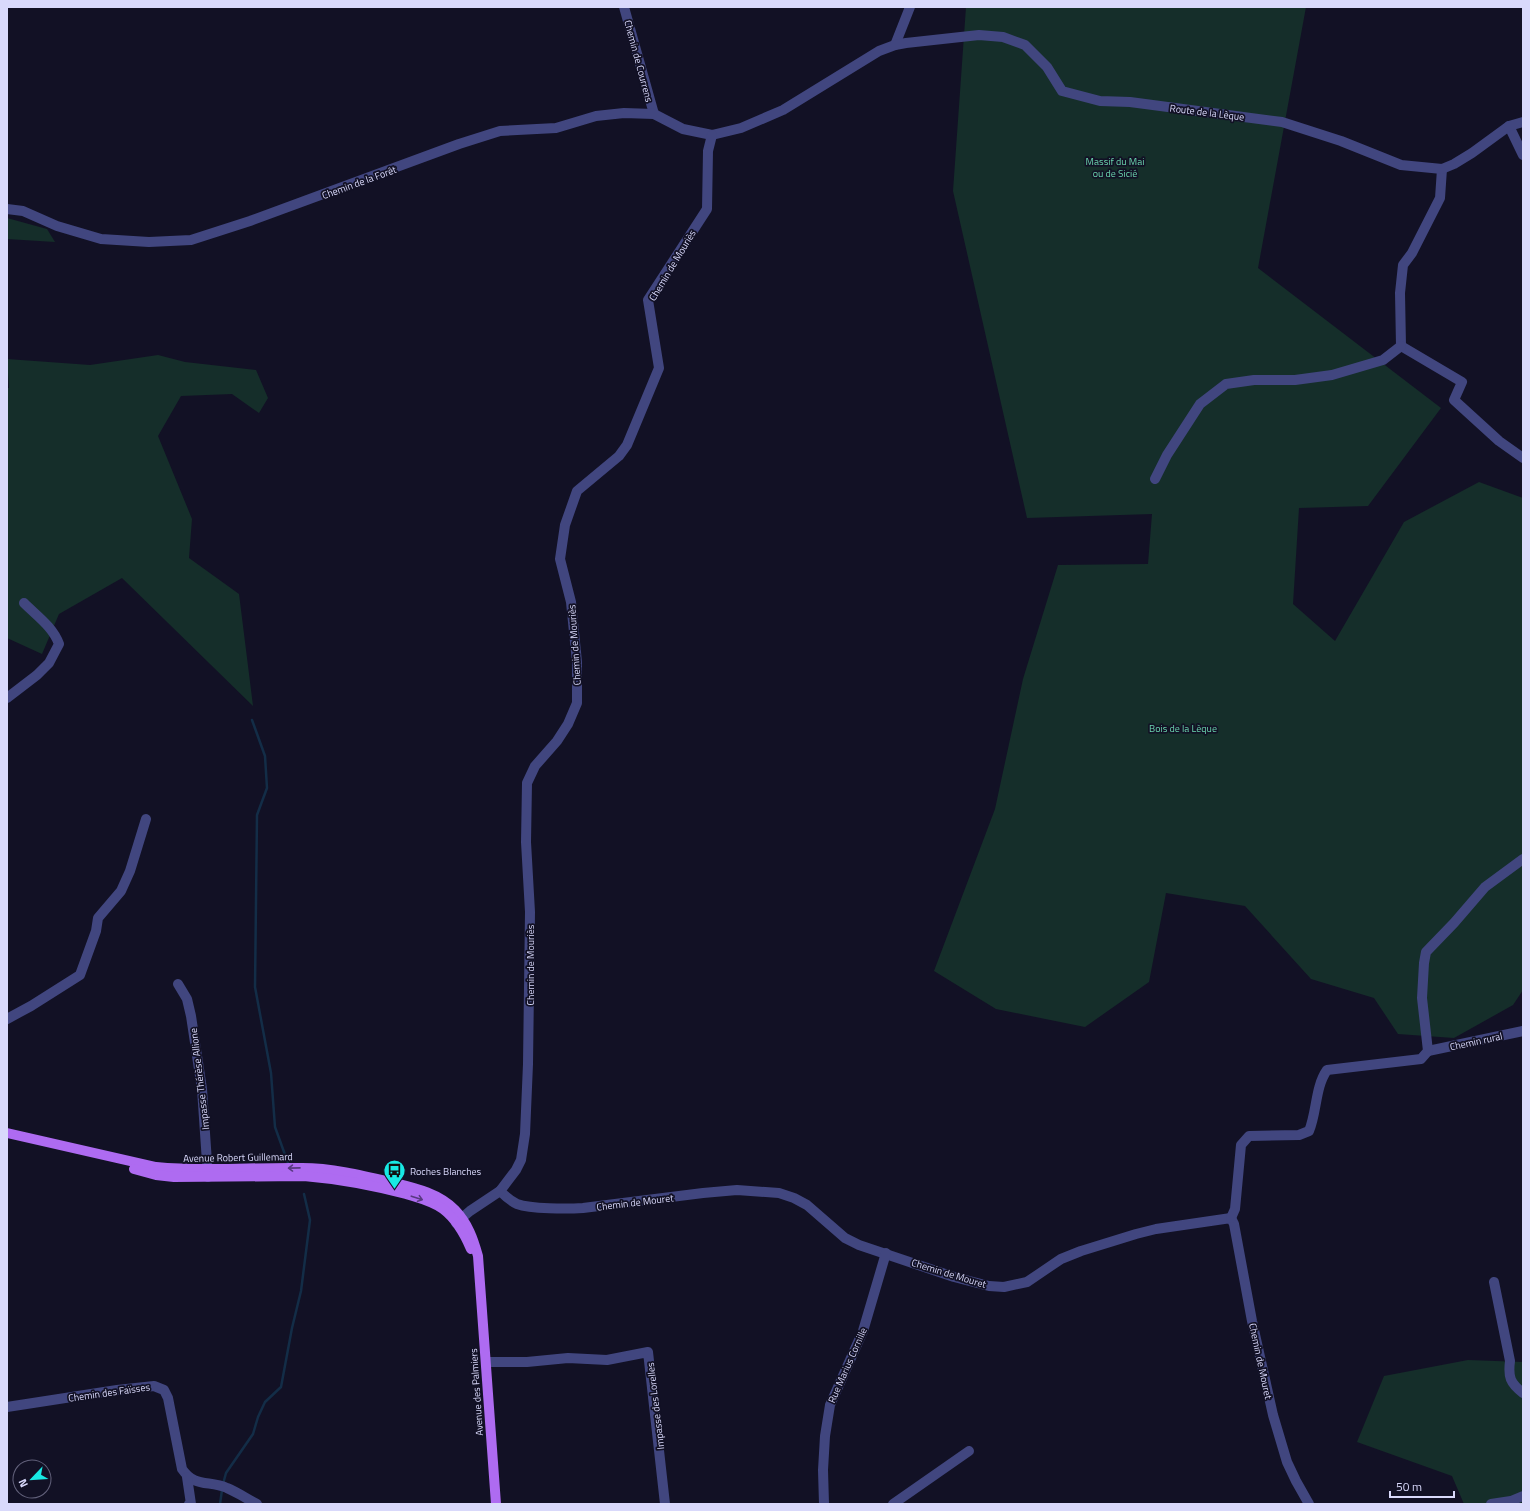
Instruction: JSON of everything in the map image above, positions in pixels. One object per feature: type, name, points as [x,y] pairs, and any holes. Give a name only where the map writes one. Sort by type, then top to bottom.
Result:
[{"type":"main road","name":"Avenue Robert Guillemard","points":[[7,1133],[156,1167],[208,1173]]},
{"type":"main road","name":"Avenue Robert Guillemard","points":[[7,1139],[84,1155],[156,1175],[304,1168],[355,1174],[412,1187],[430,1193],[447,1203],[459,1220]]},
{"type":"main road","name":"Avenue des Palmiers","points":[[459,1220],[467,1226],[478,1256],[496,1504]]},
{"type":"street","name":"Chemin de Courrens","points":[[624,7],[654,114]]},
{"type":"street","points":[[712,134],[741,128],[783,110],[879,51],[895,45],[910,7]]},
{"type":"street","name":"Route de la Lèque","points":[[895,45],[957,36],[979,35],[1003,37],[1025,45],[1047,67],[1062,90],[1100,101],[1130,102],[1282,122],[1341,141],[1401,165],[1442,169]]},
{"type":"street","name":"Chemin de la Forêt","points":[[7,209],[23,211],[58,226],[101,239],[149,242],[191,240],[250,221],[459,144],[500,131],[556,128],[596,116],[654,114],[683,129],[712,134]]},
{"type":"street","points":[[1401,346],[1400,293],[1403,265],[1412,253],[1440,198],[1442,169],[1454,164],[1472,153],[1509,126],[1523,122]]},
{"type":"street","points":[[1509,126],[1523,155]]},
{"type":"street","name":"Chemin de Mouriès","points":[[459,1220],[500,1191],[512,1176],[521,1160],[525,1134],[528,1064],[530,912],[526,842],[527,783],[535,766],[557,741],[568,724],[577,703],[577,662],[572,602],[560,559],[565,525],[577,491],[619,456],[627,445],[659,368],[648,300],[707,209],[708,151],[712,134]]},
{"type":"street","points":[[1401,346],[1462,382],[1454,400],[1499,440],[1523,458]]},
{"type":"street","points":[[1155,479],[1167,455],[1200,404],[1226,384],[1254,380],[1295,380],[1332,375],[1383,360],[1401,346]]},
{"type":"street","points":[[7,698],[37,675],[49,663],[59,644],[56,636],[51,630],[24,603]]},
{"type":"street","points":[[7,1019],[32,1006],[80,975],[96,931],[98,918],[121,891],[130,870],[146,819]]},
{"type":"street","points":[[1428,1051],[1422,998],[1426,952],[1485,888],[1523,860]]},
{"type":"street","name":"Impasse Thérèse Allione","points":[[178,984],[187,999],[191,1016],[202,1089],[208,1173]]},
{"type":"street","name":"Chemin rural","points":[[1231,1218],[1234,1209],[1241,1145],[1249,1136],[1299,1135],[1309,1131],[1313,1121],[1322,1078],[1327,1070],[1421,1059],[1428,1051],[1523,1031]]},
{"type":"street","name":"Chemin de Mouret","points":[[500,1191],[516,1204],[571,1209],[737,1190],[779,1193],[794,1198],[807,1205],[845,1238],[859,1245],[954,1277],[989,1286],[1004,1287],[1026,1282],[1061,1259],[1081,1251],[1136,1234],[1163,1228],[1231,1218],[1234,1224],[1252,1321],[1273,1415],[1287,1462],[1309,1504]]},
{"type":"street","name":"Rue Marius Cornille","points":[[824,1504],[823,1470],[825,1436],[830,1405],[864,1331],[886,1253]]},
{"type":"street","points":[[1494,1282],[1510,1361],[1508,1374],[1513,1386],[1523,1392]]},
{"type":"street","name":"Impasse des Lorelles","points":[[486,1362],[527,1362],[568,1358],[608,1360],[648,1352],[665,1504]]},
{"type":"street","name":"Chemin des Faïsses","points":[[7,1408],[117,1390],[154,1386],[164,1390],[168,1398],[182,1469],[187,1477],[191,1504],[189,1504]]},
{"type":"street","points":[[893,1504],[969,1451]]},
{"type":"street","points":[[187,1477],[196,1481],[225,1487],[257,1504]]},
{"type":"street","points":[[1491,1504],[1523,1496]]},
{"type":"green space","name":"Bois de la Lèque","points":[[966,7],[1306,7],[1258,268],[1441,408],[1368,506],[1299,508],[1293,604],[1335,641],[1404,522],[1479,482],[1523,498],[1523,990],[1513,1005],[1454,1038],[1398,1034],[1374,998],[1311,979],[1245,906],[1166,893],[1149,982],[1085,1027],[996,1009],[934,971],[995,809],[1023,679],[1058,565],[1148,564],[1152,514],[1027,518],[953,191]]},
{"type":"green space","points":[[7,218],[47,229],[55,242],[7,239]]},
{"type":"green space","points":[[158,355],[185,362],[256,370],[268,398],[259,413],[232,394],[181,396],[158,436],[192,519],[189,558],[239,594],[253,706],[122,578],[59,614],[42,654],[7,638],[7,388],[9,388],[7,359],[90,365]]},
{"type":"green space","points":[[1468,1360],[1523,1362],[1523,1504],[1464,1504],[1452,1476],[1357,1442],[1384,1376]]},
{"type":"waterway","points":[[252,720],[265,756],[267,788],[257,815],[255,987],[271,1073],[275,1127],[288,1163]]},
{"type":"waterway","points":[[223,1484],[226,1473],[253,1434],[258,1417],[265,1402],[281,1387],[292,1328],[301,1291],[310,1220],[304,1194]]},
{"type":"waterway","points":[[220,1504],[222,1490]]},
{"type":"place","name":"Roches Blanches","points":[[394,1190]]},
{"type":"park label","name":"Massif du Mai ou de Sicié","points":[[1115,166]]}]
